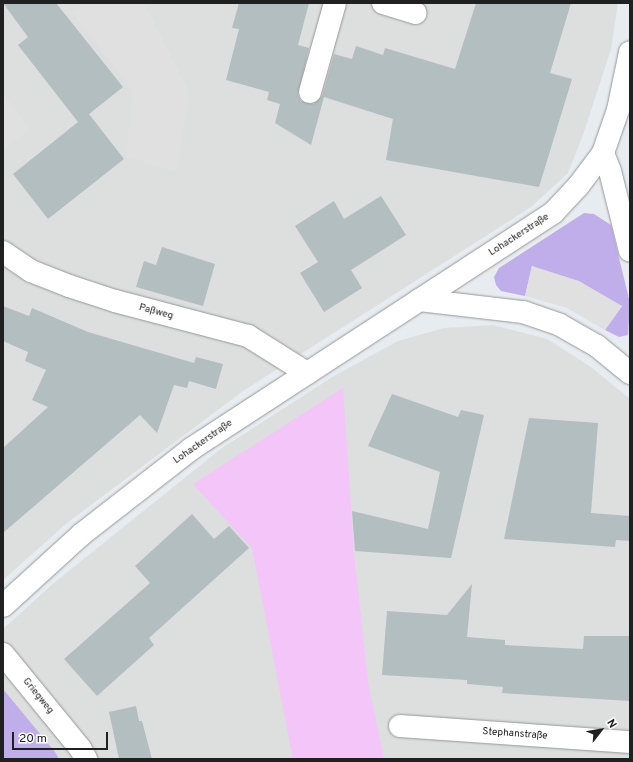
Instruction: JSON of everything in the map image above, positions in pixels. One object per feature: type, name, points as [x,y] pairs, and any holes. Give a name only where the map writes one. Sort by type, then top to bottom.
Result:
[{"type":"street","points":[[310,92],[335,3]]},
{"type":"street","points":[[383,3],[415,12]]},
{"type":"street","name":"Lohackerstraße","points":[[3,606],[82,534],[191,449],[553,213],[580,185],[603,153],[618,110],[630,52]]},
{"type":"street","points":[[603,153],[610,171],[630,251]]},
{"type":"street","name":"Paßweg","points":[[3,252],[31,271],[69,286],[115,301],[248,336],[307,373]]},
{"type":"street","points":[[419,300],[522,312],[560,324],[597,346],[630,373]]},
{"type":"street","name":"Griegweg","points":[[3,654],[80,748],[86,759]]},
{"type":"street","name":"Stephanstraße","points":[[400,726],[630,742]]},
{"type":"shaded area","points":[[3,3],[618,3],[611,49],[583,135],[568,173],[531,207],[243,391],[67,523],[3,580]]},
{"type":"shaded area","points":[[85,3],[144,3],[189,92],[176,172],[126,156],[132,90],[73,13]]},
{"type":"shaded area","points":[[3,94],[30,129],[3,150]]},
{"type":"shaded area","points":[[584,213],[594,214],[611,225],[630,303],[628,335],[619,337],[605,330],[622,306],[532,266],[525,296],[501,291],[496,285],[494,277],[499,268]]},
{"type":"shaded area","points":[[532,266],[579,281],[622,306],[605,330],[567,308],[525,296]]},
{"type":"shaded area","points":[[493,325],[547,339],[591,367],[630,399],[630,759],[3,759],[3,629],[55,582],[222,448],[334,376],[398,341],[444,328]]},
{"type":"shaded area","points":[[343,388],[354,554],[368,682],[384,759],[293,759],[252,548],[193,484]]},
{"type":"shaded area","points":[[3,689],[55,752],[59,759],[3,759]]},
{"type":"building","points":[[3,3],[56,3],[123,87],[89,114],[124,159],[48,219],[13,174],[78,122],[18,45],[28,37]]},
{"type":"building","points":[[239,3],[309,3],[298,45],[309,48],[298,95],[301,101],[313,104],[322,96],[334,54],[352,59],[356,46],[383,55],[385,48],[455,69],[476,3],[571,3],[550,73],[572,79],[539,187],[386,160],[393,119],[324,97],[311,145],[275,123],[280,104],[267,100],[269,92],[226,80],[239,29],[232,28]]},
{"type":"building","points":[[381,196],[406,235],[351,270],[362,288],[324,312],[300,273],[318,262],[295,226],[334,201],[344,219]]},
{"type":"building","points":[[162,247],[215,264],[203,306],[136,287],[144,261],[156,265]]},
{"type":"building","points":[[3,306],[29,316],[32,308],[88,332],[194,363],[196,357],[223,364],[216,389],[189,381],[187,388],[174,385],[157,433],[140,415],[3,533],[3,448],[48,407],[32,400],[46,370],[25,361],[28,352],[3,341]]},
{"type":"building","points":[[392,394],[458,417],[461,410],[484,415],[451,558],[355,551],[352,511],[428,529],[440,472],[368,446]]},
{"type":"building","points":[[529,418],[598,423],[591,513],[630,516],[630,541],[616,540],[615,547],[504,539]]},
{"type":"building","points":[[192,514],[214,539],[229,526],[249,548],[149,638],[154,645],[97,696],[64,659],[150,583],[135,566]]},
{"type":"building","points":[[472,584],[467,637],[505,640],[505,645],[583,649],[584,636],[630,636],[630,701],[502,693],[503,687],[467,684],[467,680],[382,675],[387,611],[447,615]]},
{"type":"building","points":[[136,706],[139,721],[142,721],[152,759],[119,759],[109,712]]}]
